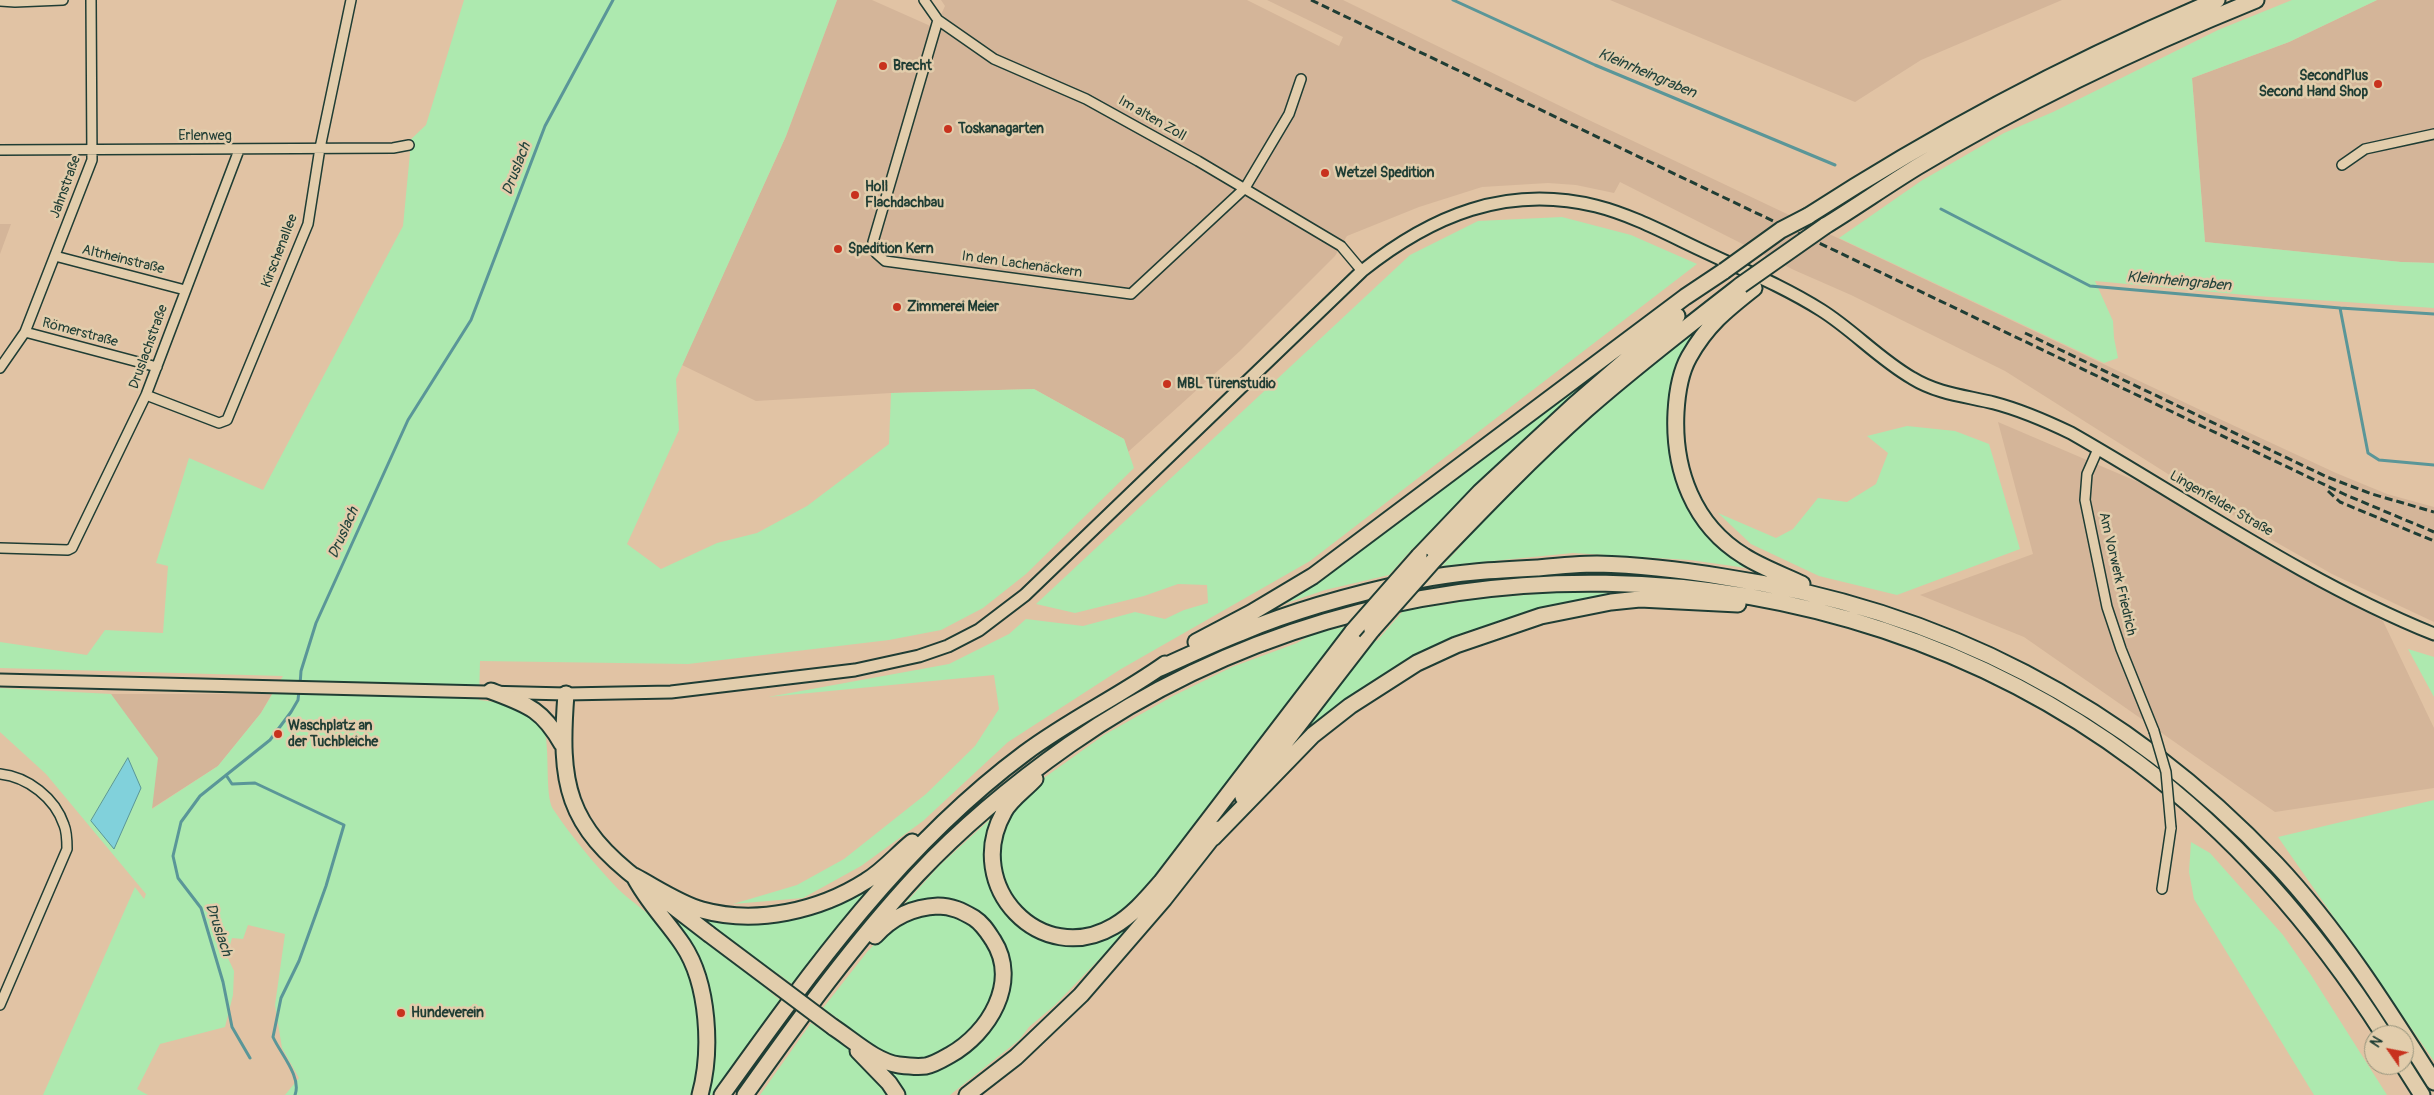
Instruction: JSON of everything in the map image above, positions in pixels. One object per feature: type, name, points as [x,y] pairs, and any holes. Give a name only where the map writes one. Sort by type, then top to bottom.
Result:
[{"type":"highway","points":[[967,1095],[1016,1057],[1081,995],[1164,899],[1213,838],[1277,751],[1372,630],[1434,560],[1478,514],[1585,411],[1737,280],[1786,234],[1808,216],[1871,176],[2004,100],[2094,55],[2217,0]]},
{"type":"highway","points":[[1070,744],[1004,811],[993,841],[991,860],[994,878],[1002,896],[1016,914],[1040,931],[1056,936],[1077,937],[1114,927],[1140,907],[1353,631],[1419,556],[1480,492],[1668,322],[1794,247],[1918,167],[2042,98],[2134,54],[2256,0]]},
{"type":"highway","points":[[1737,280],[1688,358],[1677,393],[1674,440],[1681,476],[1702,517],[1715,533],[1743,556],[1836,598]]},
{"type":"highway","points":[[722,1095],[831,947],[898,870],[940,826],[991,780],[1058,729],[1158,669],[1196,641],[1251,613],[1313,576],[1685,298],[1737,280]]},
{"type":"highway","points":[[1158,669],[1243,631],[1345,598],[1422,579],[1500,570],[1596,564],[1665,568],[1778,585],[1836,598],[1901,618],[1957,640],[2012,666],[2092,711],[2147,748],[2181,775],[2249,836],[2317,912],[2379,996],[2434,1082]]},
{"type":"highway","points":[[745,1095],[829,980],[918,873],[999,798],[1070,744],[1128,707],[1241,651],[1364,609],[1413,598],[1472,589],[1591,582],[1656,584],[1767,599],[1822,611],[1875,627],[1964,662],[2058,710],[2135,760],[2215,827],[2254,865],[2304,924],[2377,1025]]},
{"type":"highway","points":[[1213,838],[1320,730],[1350,706],[1417,663],[1456,644],[1541,616],[1611,602],[1640,599],[1747,605],[1767,599]]},
{"type":"highway","points":[[491,691],[535,710],[552,726],[563,746]]},
{"type":"highway","points":[[566,694],[563,746],[564,767],[568,786],[581,819],[604,851],[709,934],[833,1027],[880,1058],[898,1065],[926,1066],[938,1062],[963,1048],[988,1020],[998,1004],[1004,976],[1001,952],[984,925],[962,911],[947,906],[921,906],[896,918],[879,932],[853,963],[829,980]]},
{"type":"highway","points":[[634,876],[701,909],[740,916],[766,916],[821,903],[867,881],[912,842],[940,826]]},
{"type":"highway","points":[[634,876],[645,897],[684,946],[696,971],[707,1022],[705,1075],[700,1095]]},
{"type":"highway","points":[[833,1027],[869,1061],[897,1095]]},
{"type":"highway","points":[[2409,1075],[2422,1095]]},
{"type":"main road","name":"Lingenfelder Straße","points":[[2,680],[566,694],[671,692],[855,670],[919,656],[948,646],[971,634],[1009,609],[1362,271],[1416,232],[1457,213],[1514,200],[1545,200],[1596,206],[1650,226],[1791,292],[1823,311],[1894,366],[1920,382],[1949,394],[1992,403],[2042,420],[2098,449],[2300,568],[2434,634]]},
{"type":"street","points":[[0,0],[15,2],[63,0]]},
{"type":"street","name":"Jahnstraße","points":[[0,368],[25,332],[92,160],[92,0]]},
{"type":"street","name":"Kirschenallee","points":[[146,396],[219,423],[227,420],[308,224],[320,148],[351,0]]},
{"type":"street","name":"Im alten Zoll","points":[[924,0],[938,20],[994,59],[1105,108],[1245,188],[1341,246],[1362,271]]},
{"type":"street","name":"In den Lachenäckern","points":[[938,20],[873,242],[876,253],[885,261],[1131,294],[1245,188],[1289,114],[1301,79]]},
{"type":"street","points":[[2342,165],[2365,149],[2434,134]]},
{"type":"street","name":"Erlenweg","points":[[0,150],[239,150],[393,148],[409,145]]},
{"type":"street","name":"Druslachstraße","points":[[0,548],[68,550],[72,548],[146,396],[239,150]]},
{"type":"street","name":"Altrheinstraße","points":[[55,256],[185,290]]},
{"type":"street","name":"Römerstraße","points":[[25,332],[157,367]]},
{"type":"street","name":"Am Vorwerk Friedrich","points":[[2098,449],[2087,474],[2085,500],[2107,607],[2121,649],[2154,731],[2166,772],[2171,828],[2162,889]]},
{"type":"street","points":[[0,774],[12,775],[42,792],[58,812],[65,827],[67,849],[0,1005]]},
{"type":"shaded area","points":[[837,0],[872,0],[935,28],[945,6],[941,0],[1247,0],[1339,46],[1343,37],[1267,0],[1343,0],[1593,122],[2211,415],[2336,473],[2387,494],[2434,507],[2434,622],[2332,574],[2274,541],[2005,371],[1851,295],[1794,270],[1620,182],[1614,193],[1576,185],[1548,183],[1482,187],[1419,207],[1347,236],[1335,256],[1240,351],[1128,452],[1124,439],[1034,389],[891,393],[756,401],[682,365],[786,136]]},
{"type":"shaded area","points":[[1610,0],[2062,0],[1921,60],[1855,102]]},
{"type":"shaded area","points":[[2377,0],[2434,0],[2434,263],[2401,262],[2205,242],[2192,78],[2289,42]]},
{"type":"shaded area","points":[[0,224],[11,224],[0,254]]},
{"type":"shaded area","points":[[1998,422],[2150,487],[2383,621],[2434,728],[2434,788],[2275,812],[2024,637],[1920,595],[2033,554]]},
{"type":"shaded area","points":[[111,694],[272,694],[261,713],[218,766],[151,809]]},
{"type":"green space","points":[[464,0],[837,0],[786,136],[676,379],[679,430],[627,544],[661,569],[717,543],[757,533],[807,506],[889,444],[891,393],[1034,389],[1124,439],[1134,468],[1026,574],[983,608],[941,630],[889,640],[688,664],[480,661],[479,700],[515,706],[532,714],[538,720],[543,727],[547,745],[549,793],[553,809],[610,880],[648,913],[663,929],[685,967],[693,987],[701,1030],[702,1052],[694,1095],[285,1095],[299,1078],[282,1048],[275,1005],[285,934],[248,925],[243,939],[232,938],[227,956],[234,971],[233,995],[225,1027],[160,1044],[137,1089],[148,1095],[43,1095],[135,887],[144,899],[146,894],[46,774],[0,732],[0,688],[111,694],[158,758],[152,809],[218,766],[261,713],[283,676],[0,668],[0,642],[87,655],[105,630],[163,633],[168,566],[156,563],[189,458],[263,490],[403,226],[410,153],[408,142],[426,125]]},
{"type":"green space","points":[[2292,0],[2377,0],[2289,42],[2192,78],[2205,242],[2401,262],[2434,263],[2434,308],[2257,296],[2095,281],[2113,321],[2118,358],[2104,363],[1839,238],[1921,181],[2004,133],[2053,112],[2218,30]]},
{"type":"green space","points":[[1562,217],[1631,235],[1697,264],[1310,561],[1121,669],[1008,742],[923,821],[861,866],[803,898],[733,904],[797,885],[844,859],[926,794],[975,746],[999,709],[994,675],[768,697],[949,664],[1009,634],[1026,619],[1083,626],[1135,612],[1165,619],[1184,610],[1208,603],[1207,585],[1178,584],[1144,596],[1075,613],[1036,604],[1410,255],[1478,221]]},
{"type":"green space","points":[[1708,319],[1685,353],[1677,477],[1754,569],[1690,560],[1573,553],[1442,566],[1463,544],[1461,542],[1550,454],[1612,399]]},
{"type":"green space","points":[[1638,340],[1539,427],[1417,549],[1414,547],[1389,575],[1325,590],[1272,608]]},
{"type":"green space","points":[[1907,426],[1955,431],[1989,444],[2020,549],[1897,595],[1819,576],[1751,544],[1718,513],[1776,538],[1793,529],[1818,498],[1847,502],[1876,484],[1888,453],[1867,436]]},
{"type":"green space","points":[[1559,592],[1639,593],[1464,636],[1289,752],[1292,742],[1374,639],[1377,641],[1403,611],[1479,599]]},
{"type":"green space","points":[[1348,626],[1327,652],[1329,654],[1171,863],[1131,908],[1094,930],[1052,930],[1014,905],[996,857],[1007,814],[1041,780],[1104,735],[1173,696],[1232,667],[1297,643],[1313,634]]},
{"type":"green space","points":[[2408,649],[2434,657],[2434,697]]},
{"type":"green space","points":[[2434,800],[2434,1061],[2414,1032],[2414,1025],[2409,1025],[2278,837]]},
{"type":"green space","points":[[998,812],[987,872],[996,897],[1061,942],[1147,905],[1109,949],[1055,1005],[1029,1027],[1019,1040],[950,1095],[904,1095],[887,1074],[884,1065],[940,1066],[1006,997],[985,920],[902,907],[939,866]]},
{"type":"green space","points":[[2191,842],[2210,853],[2283,935],[2311,975],[2364,1059],[2364,1075],[2374,1075],[2387,1095],[2314,1095],[2194,899],[2189,872]]},
{"type":"green space","points":[[873,885],[792,984],[777,973],[775,976],[698,917],[724,921]]},
{"type":"green space","points":[[659,903],[766,985],[765,988],[780,1000],[712,1095],[706,1095],[713,1025]]},
{"type":"green space","points":[[937,909],[973,922],[999,960],[995,1000],[957,1047],[921,1061],[884,1055],[838,1023],[840,1020],[823,1008],[867,952],[895,923]]},
{"type":"green space","points":[[811,1023],[829,1035],[831,1033],[852,1050],[892,1095],[760,1095]]},
{"type":"water","points":[[128,758],[141,788],[114,849],[91,821]]},
{"type":"waterway","name":"Druslach","points":[[300,685],[301,671],[316,623],[408,420],[471,320],[545,126],[613,0]]},
{"type":"waterway","name":"Kleinrheingraben","points":[[1453,0],[1595,65],[1835,165]]},
{"type":"waterway","name":"Kleinrheingraben","points":[[1941,209],[2090,286],[2340,308],[2434,314]]},
{"type":"waterway","points":[[2340,308],[2368,453],[2379,460],[2434,465]]},
{"type":"waterway","name":"Druslach","points":[[250,1058],[232,1027],[223,982],[201,908],[178,878],[173,856],[181,822],[200,796],[270,740],[291,712],[298,700],[299,691]]},
{"type":"waterway","points":[[226,775],[232,784],[255,783],[344,825],[326,886],[299,961],[281,998],[273,1037],[293,1073],[296,1081],[295,1095]]},
{"type":"railway","points":[[1311,0],[2346,495],[2434,532]]},
{"type":"railway","points":[[2025,333],[2327,477],[2372,494],[2434,512]]},
{"type":"railway","points":[[2328,491],[2340,502],[2434,541]]},
{"type":"place","name":"Brecht","points":[[883,66]]},
{"type":"place","name":"SecondPlus Second Hand Shop","points":[[2378,84]]},
{"type":"place","name":"Toskanagarten","points":[[948,129]]},
{"type":"place","name":"Wetzel Spedition","points":[[1325,173]]},
{"type":"place","name":"Holl Flachdachbau","points":[[855,195]]},
{"type":"place","name":"Spedition Kern","points":[[838,249]]},
{"type":"place","name":"Zimmerei Meier","points":[[897,307]]},
{"type":"place","name":"MBL Türenstudio","points":[[1167,384]]},
{"type":"place","name":"Waschplatz an der Tuchbleiche","points":[[278,734]]},
{"type":"place","name":"Hundeverein","points":[[401,1013]]}]
